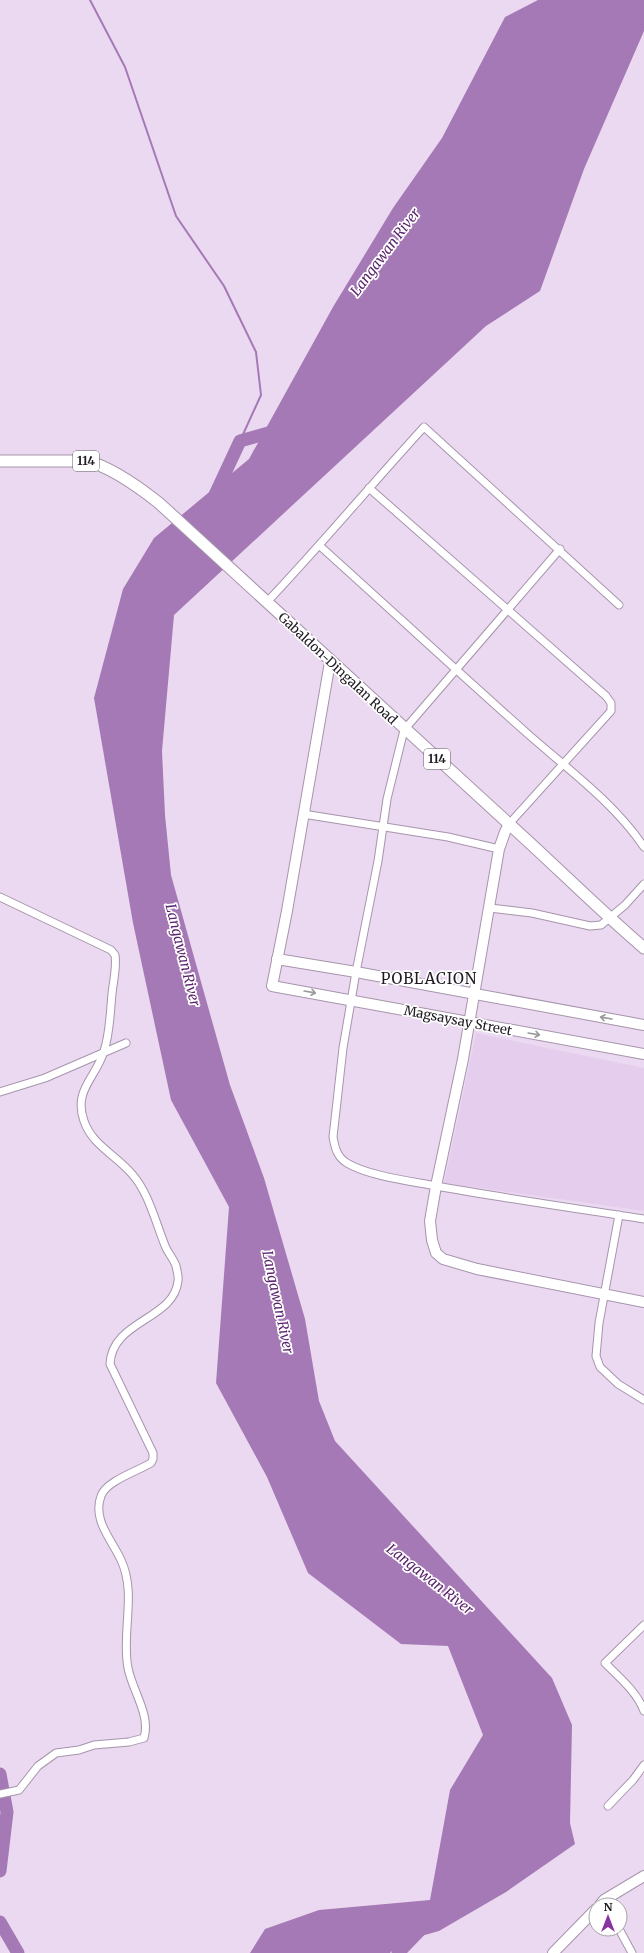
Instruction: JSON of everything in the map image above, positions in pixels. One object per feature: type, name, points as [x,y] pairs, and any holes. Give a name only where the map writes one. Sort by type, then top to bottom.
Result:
[{"type":"main road","name":"Gabaldon-Dingalan Road","points":[[0,462],[87,461],[98,464],[137,486],[159,503],[404,730],[509,824],[609,918],[644,948]]},
{"type":"street","points":[[267,602],[320,546],[369,488],[424,427],[560,549],[619,605]]},
{"type":"street","points":[[369,488],[606,696],[611,703],[611,711],[509,824],[499,849],[463,1059],[436,1186],[430,1231],[436,1252],[443,1259],[477,1269],[644,1302]]},
{"type":"street","points":[[320,546],[457,671],[594,791],[631,830],[644,847]]},
{"type":"street","points":[[560,549],[457,671],[404,730],[394,767],[378,861],[351,999],[333,1137],[336,1152],[346,1163],[362,1170],[436,1186],[644,1219]]},
{"type":"street","points":[[330,662],[277,960],[356,972],[644,1025]]},
{"type":"street","points":[[303,814],[448,837],[499,849]]},
{"type":"street","points":[[490,908],[532,913],[590,926],[602,925],[625,905],[644,884]]},
{"type":"street","points":[[0,896],[111,950],[115,955],[110,1021],[104,1052],[100,1063],[82,1094],[80,1106],[84,1122],[90,1135],[133,1174],[141,1188],[167,1249],[176,1266],[178,1280],[175,1293],[162,1309],[141,1321],[113,1347],[110,1364],[147,1440],[153,1459],[144,1467],[109,1485],[101,1495],[100,1500],[100,1512],[105,1532],[122,1562],[126,1575],[128,1600],[126,1657],[133,1687],[144,1714],[146,1732],[144,1738],[129,1742],[94,1745],[78,1750],[56,1753],[38,1766],[19,1790],[0,1794]]},
{"type":"street","name":"Magsaysay Street","points":[[277,960],[272,986],[351,999],[469,1023],[644,1054]]},
{"type":"street","points":[[0,1092],[45,1078],[126,1043]]},
{"type":"street","points":[[619,1215],[599,1322],[596,1356],[600,1366],[618,1384],[644,1400]]},
{"type":"street","points":[[644,1625],[604,1663],[627,1686],[642,1706],[644,1712]]},
{"type":"street","points":[[608,1806],[633,1780],[644,1765]]},
{"type":"street","points":[[613,1897],[644,1876]]},
{"type":"street","points":[[553,1953],[588,1917]]},
{"type":"street","points":[[623,1937],[632,1953]]},
{"type":"shaded area","points":[[476,1033],[644,1068],[644,1211],[444,1183]]},
{"type":"water","points":[[538,0],[644,0],[644,31],[584,169],[540,291],[486,326],[174,615],[162,751],[165,815],[171,875],[230,1085],[264,1178],[305,1319],[319,1401],[335,1441],[552,1678],[572,1725],[570,1823],[575,1844],[506,1892],[439,1931],[400,1942],[390,1953],[250,1953],[265,1929],[319,1910],[430,1900],[450,1790],[483,1735],[448,1646],[401,1644],[308,1573],[267,1477],[216,1383],[229,1207],[171,1100],[133,923],[94,698],[123,589],[154,538],[249,459],[333,307],[393,208],[442,138],[505,17]]},
{"type":"waterway","points":[[90,0],[125,67],[176,216],[224,286],[256,352],[261,395],[240,441]]},
{"type":"waterway","name":"Langawan River","points":[[213,499],[240,441],[279,430]]},
{"type":"waterway","points":[[0,1774],[7,1812],[0,1871]]},
{"type":"waterway","points":[[0,1922],[18,1953]]},
{"type":"waterway","name":"Langawan River","points":[[398,1953],[424,1926]]},
{"type":"district","name":"POBLACION","points":[[429,979]]}]
